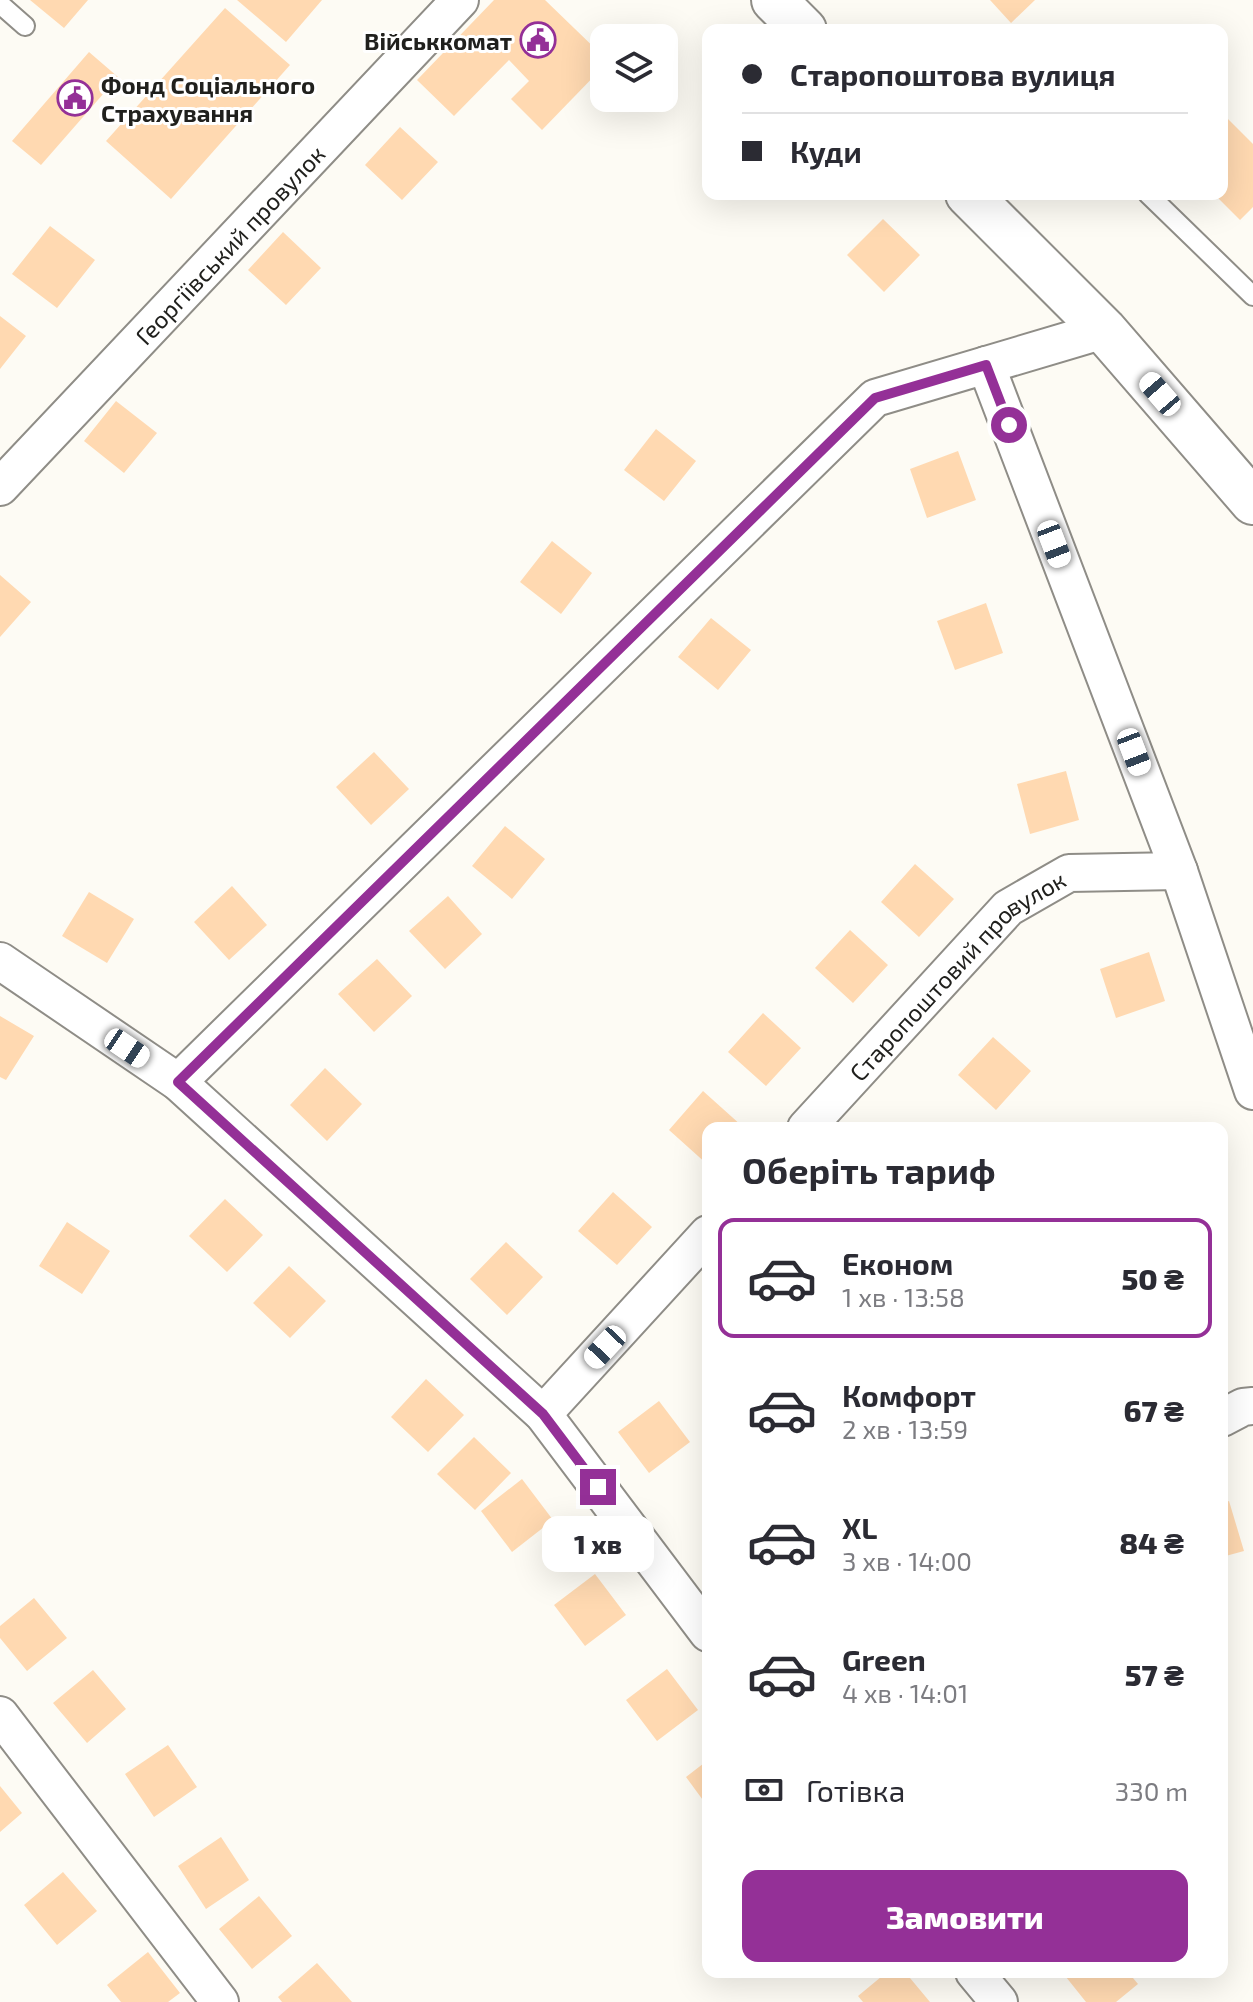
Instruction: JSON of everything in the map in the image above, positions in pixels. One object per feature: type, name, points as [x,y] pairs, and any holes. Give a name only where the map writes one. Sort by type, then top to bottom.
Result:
[{"type":"highway","points":[[774,0],[798,24]]},
{"type":"highway","points":[[983,203],[1104,330],[1253,502]]},
{"type":"street","name":"Георгіївський провулок","points":[[0,487],[460,0]]},
{"type":"street","points":[[178,1082],[875,398],[1104,330]]},
{"type":"street","points":[[986,365],[1179,871],[1253,1091]]},
{"type":"street","name":"Старопоштовий провулок","points":[[812,1122],[1008,908],[1069,873],[1179,871]]},
{"type":"street","points":[[0,961],[178,1082],[543,1414],[702,1625]]},
{"type":"street","points":[[543,1414],[702,1241]]},
{"type":"street","points":[[1228,1415],[1253,1406]]},
{"type":"street","points":[[0,1715],[220,2002]]},
{"type":"street","points":[[979,1978],[999,2002]]},
{"type":"lane","points":[[0,4],[25,26]]},
{"type":"lane","points":[[1154,200],[1253,296]]},
{"type":"building","points":[[30,0],[88,0],[64,28]]},
{"type":"building","points":[[237,0],[322,0],[286,42]]},
{"type":"building","points":[[494,0],[545,0],[590,43],[590,80],[542,130],[511,99],[529,81],[509,60],[454,116],[417,80]]},
{"type":"building","points":[[990,0],[1035,0],[1011,23]]},
{"type":"building","points":[[225,8],[290,65],[171,199],[106,141]]},
{"type":"building","points":[[89,52],[118,77],[41,165],[12,141]]},
{"type":"building","points":[[1228,119],[1253,144],[1253,207],[1240,220],[1220,200],[1228,200]]},
{"type":"building","points":[[400,127],[438,162],[402,200],[365,165]]},
{"type":"building","points":[[883,219],[920,255],[884,292],[847,255]]},
{"type":"building","points":[[50,226],[95,260],[57,308],[12,274]]},
{"type":"building","points":[[283,232],[321,268],[286,305],[248,270]]},
{"type":"building","points":[[0,316],[26,336],[0,369]]},
{"type":"building","points":[[116,401],[157,433],[124,473],[84,441]]},
{"type":"building","points":[[656,429],[696,461],[664,501],[624,470]]},
{"type":"building","points":[[958,451],[976,500],[927,518],[910,469]]},
{"type":"building","points":[[552,541],[592,573],[561,614],[520,582]]},
{"type":"building","points":[[0,575],[31,602],[0,637]]},
{"type":"building","points":[[986,603],[1003,653],[955,670],[937,621]]},
{"type":"building","points":[[711,618],[751,650],[718,690],[678,657]]},
{"type":"building","points":[[374,752],[409,789],[371,825],[336,787]]},
{"type":"building","points":[[1066,771],[1079,820],[1030,834],[1017,784]]},
{"type":"building","points":[[505,826],[545,859],[512,899],[472,866]]},
{"type":"building","points":[[915,864],[954,899],[919,937],[881,902]]},
{"type":"building","points":[[232,886],[267,925],[229,960],[194,922]]},
{"type":"building","points":[[89,892],[134,919],[107,963],[62,936]]},
{"type":"building","points":[[448,896],[482,934],[445,969],[409,931]]},
{"type":"building","points":[[850,930],[888,965],[853,1003],[815,968]]},
{"type":"building","points":[[1149,952],[1165,1001],[1116,1018],[1100,969]]},
{"type":"building","points":[[377,959],[412,996],[374,1032],[338,994]]},
{"type":"building","points":[[763,1013],[801,1048],[766,1086],[728,1052]]},
{"type":"building","points":[[0,1016],[34,1036],[6,1080],[0,1077]]},
{"type":"building","points":[[993,1037],[1031,1071],[996,1110],[958,1075]]},
{"type":"building","points":[[325,1068],[362,1104],[327,1141],[290,1105]]},
{"type":"building","points":[[703,1091],[738,1122],[702,1122],[702,1160],[669,1130]]},
{"type":"building","points":[[613,1192],[652,1227],[617,1265],[578,1231]]},
{"type":"building","points":[[225,1199],[263,1235],[227,1272],[189,1236]]},
{"type":"building","points":[[67,1222],[110,1251],[82,1294],[39,1266]]},
{"type":"building","points":[[506,1242],[543,1277],[507,1315],[470,1279]]},
{"type":"building","points":[[289,1266],[326,1301],[290,1338],[253,1303]]},
{"type":"building","points":[[426,1379],[464,1415],[428,1452],[391,1417]]},
{"type":"building","points":[[659,1401],[690,1442],[649,1473],[618,1432]]},
{"type":"building","points":[[474,1437],[511,1473],[475,1510],[437,1474]]},
{"type":"building","points":[[522,1479],[553,1520],[512,1552],[481,1511]]},
{"type":"building","points":[[1228,1501],[1244,1551],[1228,1555]]},
{"type":"building","points":[[595,1574],[626,1615],[585,1646],[554,1605]]},
{"type":"building","points":[[34,1598],[67,1638],[27,1671],[0,1638],[0,1626]]},
{"type":"building","points":[[667,1669],[698,1710],[657,1741],[626,1700]]},
{"type":"building","points":[[93,1670],[126,1709],[87,1743],[53,1703]]},
{"type":"building","points":[[168,1745],[197,1787],[154,1817],[125,1774]]},
{"type":"building","points":[[702,1765],[702,1799],[686,1777]]},
{"type":"building","points":[[0,1786],[22,1813],[0,1832]]},
{"type":"building","points":[[221,1837],[249,1880],[206,1909],[178,1866]]},
{"type":"building","points":[[63,1872],[97,1911],[57,1945],[24,1905]]},
{"type":"building","points":[[259,1896],[292,1936],[252,1969],[219,1929]]},
{"type":"building","points":[[148,1952],[180,1993],[168,2002],[121,2002],[107,1985]]},
{"type":"building","points":[[317,1963],[352,2002],[282,2002],[278,1997]]},
{"type":"building","points":[[880,1978],[910,1978],[930,2002],[863,2002],[858,1996]]},
{"type":"building","points":[[1067,1978],[1133,1978],[1138,1984],[1116,2002],[1086,2002]]},
{"type":"place","name":"Вiйськкомат","points":[[538,40]]},
{"type":"place","name":"Фонд Соцiального Страхування","points":[[75,98]]},
{"type":"route","points":[[598,1487],[543,1414],[178,1082],[875,398],[986,365],[1009,425]]}]
